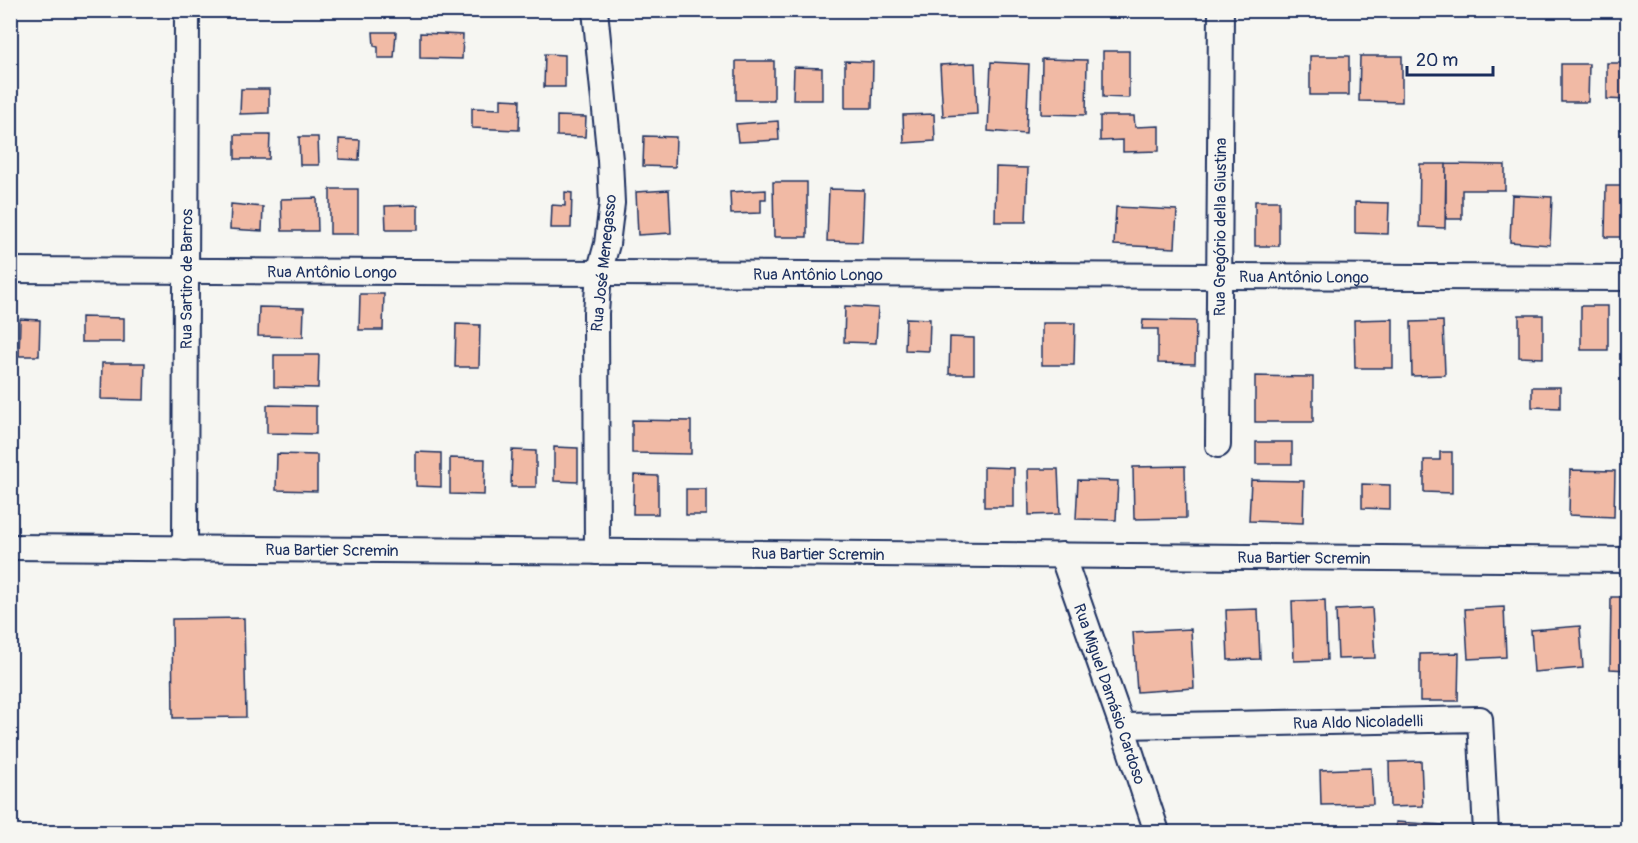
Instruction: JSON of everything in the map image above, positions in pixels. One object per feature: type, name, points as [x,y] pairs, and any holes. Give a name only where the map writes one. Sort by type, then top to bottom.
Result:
[{"type":"street","name":"Rua Sartiro de Barros","points":[[185,549],[187,10]]},
{"type":"street","name":"Rua José Menegasso","points":[[595,10],[612,203],[607,244],[599,273],[596,313],[597,552]]},
{"type":"street","name":"Rua Gregório della Giustina","points":[[1218,445],[1221,10]]},
{"type":"street","name":"Rua Antônio Longo","points":[[10,270],[1628,278]]},
{"type":"street","name":"Rua Bartier Scremin","points":[[10,547],[1628,560]]},
{"type":"street","name":"Rua Miguel Damásio Cardoso","points":[[1062,555],[1157,832]]},
{"type":"street","name":"Rua Aldo Nicoladelli","points":[[1122,726],[1480,719],[1486,832]]},
{"type":"building","points":[[373,32],[396,32],[394,58],[378,58],[378,47],[374,46]]},
{"type":"building","points":[[420,33],[463,35],[462,59],[420,58]]},
{"type":"building","points":[[1103,51],[1129,51],[1129,98],[1103,97]]},
{"type":"building","points":[[545,54],[565,55],[565,87],[544,87]]},
{"type":"building","points":[[1310,56],[1349,56],[1349,95],[1310,95]]},
{"type":"building","points":[[1360,56],[1402,56],[1402,102],[1359,101]]},
{"type":"building","points":[[1042,59],[1087,60],[1086,115],[1041,114]]},
{"type":"building","points":[[736,61],[774,61],[774,100],[736,100]]},
{"type":"building","points":[[845,61],[873,62],[872,108],[845,108]]},
{"type":"building","points":[[991,62],[1029,64],[1026,134],[988,131]]},
{"type":"building","points":[[975,63],[977,114],[943,116],[940,65]]},
{"type":"building","points":[[1607,63],[1628,63],[1628,100],[1607,99]]},
{"type":"building","points":[[1561,64],[1589,64],[1588,102],[1561,102]]},
{"type":"building","points":[[794,67],[822,68],[822,100],[793,100]]},
{"type":"building","points":[[241,89],[269,89],[269,113],[240,114]]},
{"type":"building","points":[[501,99],[520,100],[519,130],[472,128],[472,108],[501,109]]},
{"type":"building","points":[[934,114],[935,141],[904,143],[903,115]]},
{"type":"building","points":[[557,116],[586,117],[585,137],[557,136]]},
{"type":"building","points":[[1100,116],[1134,116],[1135,127],[1159,126],[1159,151],[1123,152],[1123,140],[1100,141]]},
{"type":"building","points":[[778,121],[779,140],[738,142],[736,124]]},
{"type":"building","points":[[235,135],[270,135],[269,159],[235,159]]},
{"type":"building","points":[[644,136],[676,137],[675,167],[643,166]]},
{"type":"building","points":[[299,137],[318,137],[319,165],[300,165]]},
{"type":"building","points":[[339,139],[360,140],[359,160],[339,159]]},
{"type":"building","points":[[1420,164],[1446,164],[1445,228],[1419,227]]},
{"type":"building","points":[[1446,164],[1505,165],[1505,190],[1462,190],[1462,219],[1446,219]]},
{"type":"building","points":[[996,167],[1028,168],[1026,222],[995,222]]},
{"type":"building","points":[[773,182],[807,182],[807,237],[774,237]]},
{"type":"building","points":[[1606,186],[1628,186],[1628,237],[1605,237]]},
{"type":"building","points":[[330,189],[358,189],[358,234],[330,234]]},
{"type":"building","points":[[829,189],[864,190],[862,242],[827,241]]},
{"type":"building","points":[[669,190],[671,233],[638,235],[636,192]]},
{"type":"building","points":[[766,190],[766,199],[761,199],[761,213],[731,214],[730,192]]},
{"type":"building","points":[[565,192],[572,193],[571,228],[551,228],[552,205],[565,206]]},
{"type":"building","points":[[1512,195],[1552,197],[1550,245],[1510,242]]},
{"type":"building","points":[[317,198],[318,231],[282,231],[281,199]]},
{"type":"building","points":[[1255,201],[1279,201],[1279,246],[1255,246]]},
{"type":"building","points":[[1355,202],[1389,203],[1388,234],[1355,233]]},
{"type":"building","points":[[231,204],[263,207],[262,231],[230,229]]},
{"type":"building","points":[[418,205],[418,230],[386,230],[385,206]]},
{"type":"building","points":[[1116,207],[1177,210],[1175,248],[1114,245]]},
{"type":"building","points":[[360,294],[384,294],[383,330],[359,330]]},
{"type":"building","points":[[845,306],[878,308],[876,343],[844,342]]},
{"type":"building","points":[[1581,306],[1608,306],[1608,350],[1581,350]]},
{"type":"building","points":[[259,307],[304,308],[303,337],[258,336]]},
{"type":"building","points":[[1519,315],[1543,315],[1543,358],[1519,357]]},
{"type":"building","points":[[81,317],[124,318],[124,342],[81,342]]},
{"type":"building","points":[[906,318],[930,319],[929,351],[905,350]]},
{"type":"building","points":[[20,319],[40,320],[39,356],[19,356]]},
{"type":"building","points":[[1393,319],[1393,368],[1355,368],[1354,320]]},
{"type":"building","points":[[1143,320],[1196,321],[1195,364],[1158,363],[1158,329],[1142,329]]},
{"type":"building","points":[[1443,321],[1445,375],[1412,376],[1411,322]]},
{"type":"building","points":[[1042,323],[1075,323],[1074,365],[1042,365]]},
{"type":"building","points":[[456,324],[480,325],[479,367],[455,367]]},
{"type":"building","points":[[950,337],[974,338],[974,374],[949,374]]},
{"type":"building","points":[[274,355],[319,355],[318,388],[274,387]]},
{"type":"building","points":[[102,363],[145,363],[144,400],[101,399]]},
{"type":"building","points":[[1255,376],[1313,377],[1313,422],[1255,422]]},
{"type":"building","points":[[1532,387],[1560,387],[1560,408],[1532,407]]},
{"type":"building","points":[[267,405],[316,406],[316,434],[267,433]]},
{"type":"building","points":[[632,420],[691,421],[691,454],[632,453]]},
{"type":"building","points":[[1256,442],[1292,442],[1292,464],[1256,464]]},
{"type":"building","points":[[554,447],[578,448],[578,482],[554,481]]},
{"type":"building","points":[[512,450],[536,451],[536,487],[511,487]]},
{"type":"building","points":[[416,452],[441,453],[441,487],[416,486]]},
{"type":"building","points":[[1440,452],[1452,452],[1452,493],[1424,492],[1424,460],[1440,460]]},
{"type":"building","points":[[277,454],[317,455],[317,491],[276,490]]},
{"type":"building","points":[[450,458],[485,459],[484,495],[450,494]]},
{"type":"building","points":[[1185,466],[1186,518],[1134,519],[1133,467]]},
{"type":"building","points":[[984,467],[1014,468],[1014,507],[984,507]]},
{"type":"building","points":[[1028,469],[1058,469],[1060,514],[1029,515]]},
{"type":"building","points":[[1570,470],[1615,471],[1614,517],[1569,515]]},
{"type":"building","points":[[634,475],[658,476],[658,514],[633,514]]},
{"type":"building","points":[[1078,480],[1118,481],[1116,520],[1076,519]]},
{"type":"building","points":[[1251,480],[1304,481],[1303,523],[1249,521]]},
{"type":"building","points":[[1362,484],[1390,485],[1390,509],[1362,508]]},
{"type":"building","points":[[686,489],[706,489],[706,515],[686,515]]},
{"type":"building","points":[[1611,597],[1628,597],[1628,670],[1610,669]]},
{"type":"building","points":[[1325,600],[1327,660],[1294,661],[1292,601]]},
{"type":"building","points":[[1504,607],[1506,657],[1468,659],[1465,609]]},
{"type":"building","points":[[1372,608],[1375,658],[1338,659],[1336,610]]},
{"type":"building","points":[[1258,609],[1260,659],[1228,660],[1226,610]]},
{"type":"building","points":[[244,618],[246,717],[173,718],[172,619]]},
{"type":"building","points":[[1580,626],[1583,668],[1534,672],[1531,630]]},
{"type":"building","points":[[1191,629],[1194,688],[1137,692],[1133,632]]},
{"type":"building","points":[[1459,653],[1458,701],[1420,701],[1420,654]]},
{"type":"building","points":[[1421,761],[1423,806],[1390,807],[1389,762]]},
{"type":"building","points":[[1371,768],[1373,804],[1321,805],[1320,770]]},
{"type":"building","points":[[1396,822],[1443,825],[1443,832],[1396,832]]}]
